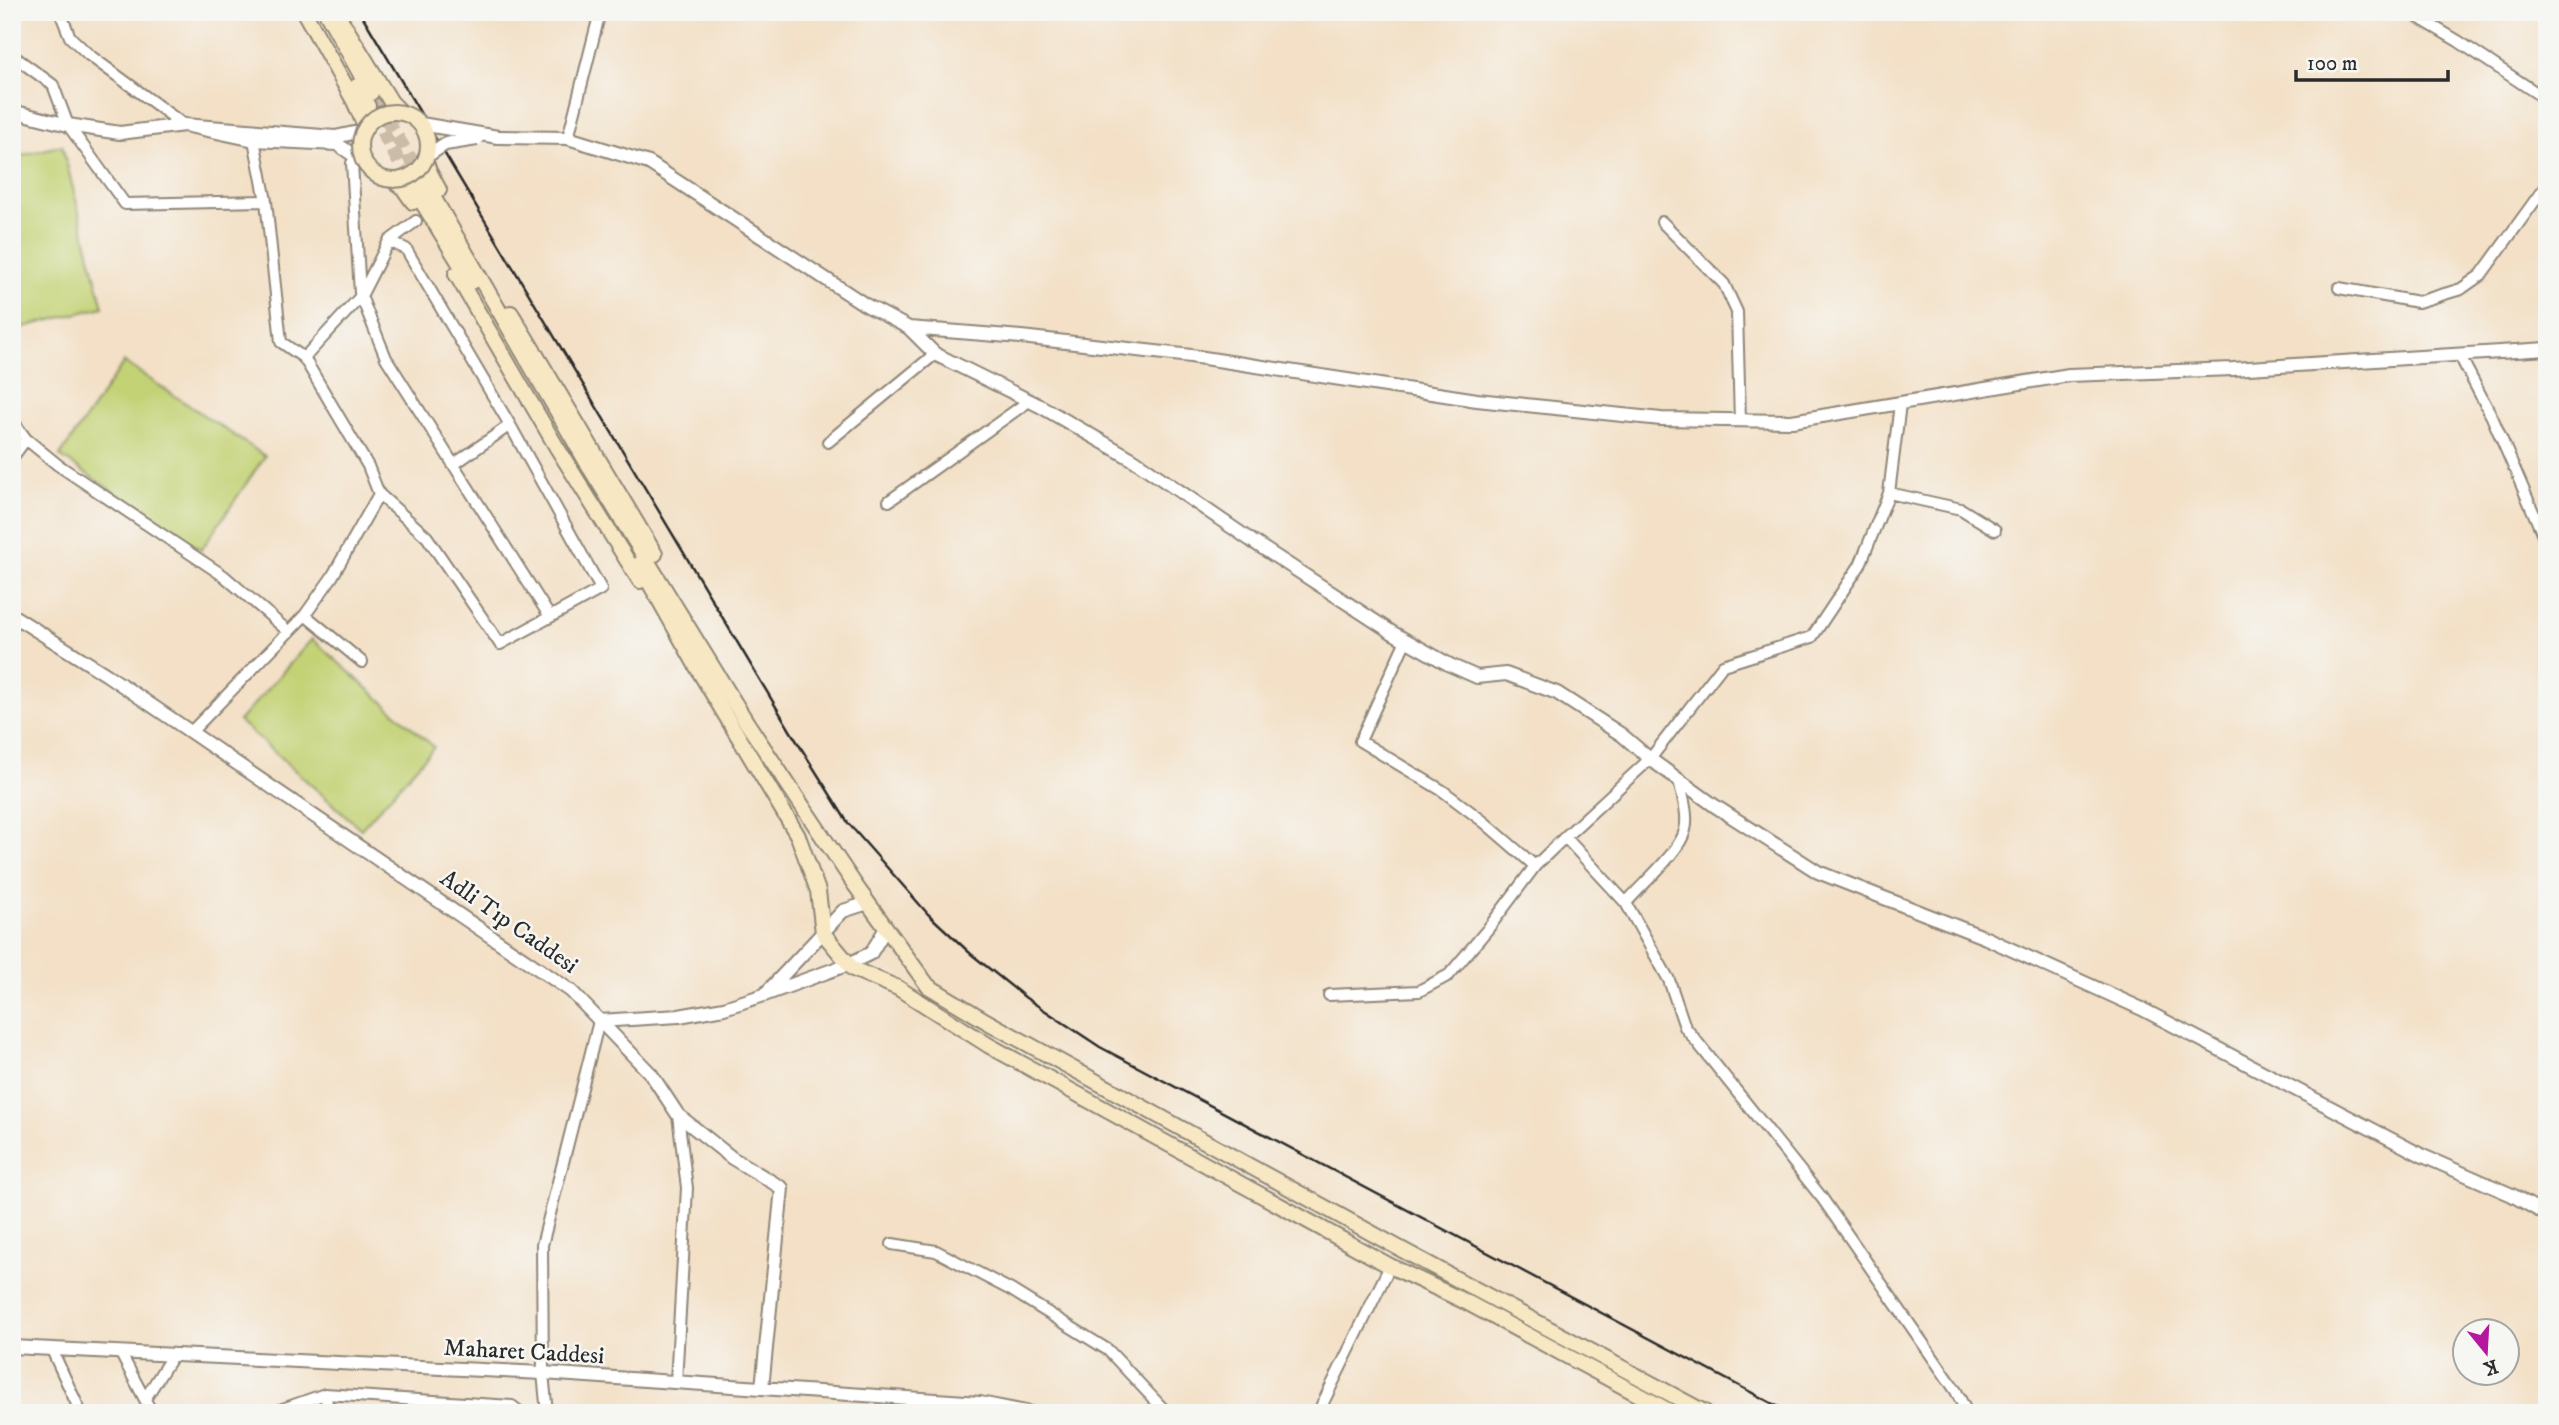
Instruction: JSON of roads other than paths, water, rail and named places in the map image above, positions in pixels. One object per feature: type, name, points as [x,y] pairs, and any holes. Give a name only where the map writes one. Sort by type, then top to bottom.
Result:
[{"type":"main road","points":[[304,12],[354,101],[364,130],[358,163],[382,178],[403,179],[414,174],[426,158],[429,145],[426,134],[421,124],[412,116],[401,112],[391,102],[336,12]]},
{"type":"main road","points":[[313,12],[372,103],[326,12]]},
{"type":"main road","points":[[364,130],[379,115],[401,112]]},
{"type":"main road","points":[[426,158],[429,172],[445,201],[657,559],[668,605]]},
{"type":"main road","points":[[392,180],[403,188],[416,214],[627,563],[668,605],[868,903],[928,986],[986,1021],[1395,1246],[1706,1413]]},
{"type":"main road","points":[[419,184],[590,468],[799,836],[818,891],[823,933],[853,969],[898,989],[988,1045],[1390,1266],[1468,1303],[1673,1413]]},
{"type":"street","points":[[60,12],[70,37],[89,55],[184,125],[254,140],[278,137],[335,137],[364,130]]},
{"type":"street","points":[[568,138],[600,12]]},
{"type":"street","points":[[2409,12],[2547,100]]},
{"type":"street","points":[[12,55],[53,85],[68,125],[125,204],[266,201]]},
{"type":"street","points":[[12,111],[68,125],[120,133],[184,125],[337,144],[358,163],[361,296],[386,358],[550,617]]},
{"type":"street","points":[[421,124],[498,137]]},
{"type":"street","points":[[426,158],[445,144],[498,137],[568,138],[649,163],[864,304],[909,328],[934,354],[959,364],[1134,460],[1252,541],[1406,640],[1477,677],[1506,674],[1558,693],[1622,735],[1715,806],[1818,872],[1986,938],[2142,1009],[2411,1150],[2512,1195],[2547,1215]]},
{"type":"street","points":[[254,140],[266,201],[281,342],[304,358],[368,466],[379,494],[427,537],[500,644],[601,589],[510,425],[406,249],[389,241]]},
{"type":"street","points":[[2339,288],[2418,302],[2461,289],[2481,275],[2547,184]]},
{"type":"street","points":[[304,358],[361,296],[389,241],[416,214]]},
{"type":"street","points":[[1662,222],[1724,284],[1737,312],[1740,421]]},
{"type":"street","points":[[909,328],[1021,337],[1191,356],[1477,400],[1661,419],[1740,421],[1792,421],[2069,375],[2233,369],[2547,349]]},
{"type":"street","points":[[828,442],[934,354]]},
{"type":"street","points":[[2459,354],[2491,416],[2547,544]]},
{"type":"street","points":[[889,501],[1028,401]]},
{"type":"street","points":[[1329,995],[1419,991],[1449,975],[1535,866],[1650,759],[1723,664],[1811,638],[1860,565],[1889,493],[1900,404]]},
{"type":"street","points":[[12,420],[26,439],[58,466],[224,576],[289,632]]},
{"type":"street","points":[[453,465],[510,425]]},
{"type":"street","points":[[12,458],[26,439]]},
{"type":"street","points":[[1889,493],[1961,509],[1995,530]]},
{"type":"street","points":[[191,732],[305,615],[332,577],[379,494]]},
{"type":"street","name":"Adli Tıp Caddesi","points":[[12,615],[191,732],[571,991],[651,1074],[678,1115],[732,1158],[782,1188],[762,1388]]},
{"type":"street","points":[[305,615],[362,662]]},
{"type":"street","points":[[1406,640],[1360,741],[1443,791],[1535,866]]},
{"type":"street","points":[[1626,903],[1674,851],[1685,829],[1685,809],[1679,780]]},
{"type":"street","points":[[1565,837],[1626,903],[1669,980],[1685,1027],[1822,1198],[1956,1391],[1967,1413]]},
{"type":"street","points":[[764,995],[843,911],[868,903]]},
{"type":"street","points":[[547,1413],[543,1373],[542,1245],[599,1021],[679,1016],[724,1008],[849,964],[871,953],[886,928]]},
{"type":"street","points":[[677,1382],[687,1188],[678,1115]]},
{"type":"street","points":[[892,1244],[936,1251],[1021,1296],[1108,1350],[1167,1413]]},
{"type":"street","points":[[1318,1413],[1390,1266]]},
{"type":"street","name":"Maharet Caddesi","points":[[12,1347],[543,1373],[980,1403],[1031,1413]]},
{"type":"street","points":[[51,1350],[81,1413]]},
{"type":"street","points":[[121,1354],[152,1413]]},
{"type":"street","points":[[145,1399],[172,1356]]},
{"type":"street","points":[[325,1394],[329,1413]]},
{"type":"street","points":[[271,1413],[325,1394],[512,1406],[521,1413]]},
{"type":"tunnel","points":[[375,101],[424,181]]},
{"type":"tunnel","points":[[372,113],[413,187]]},
{"type":"railway","points":[[360,12],[848,823],[928,914],[971,954],[1026,998],[1100,1047],[1790,1413]]}]
